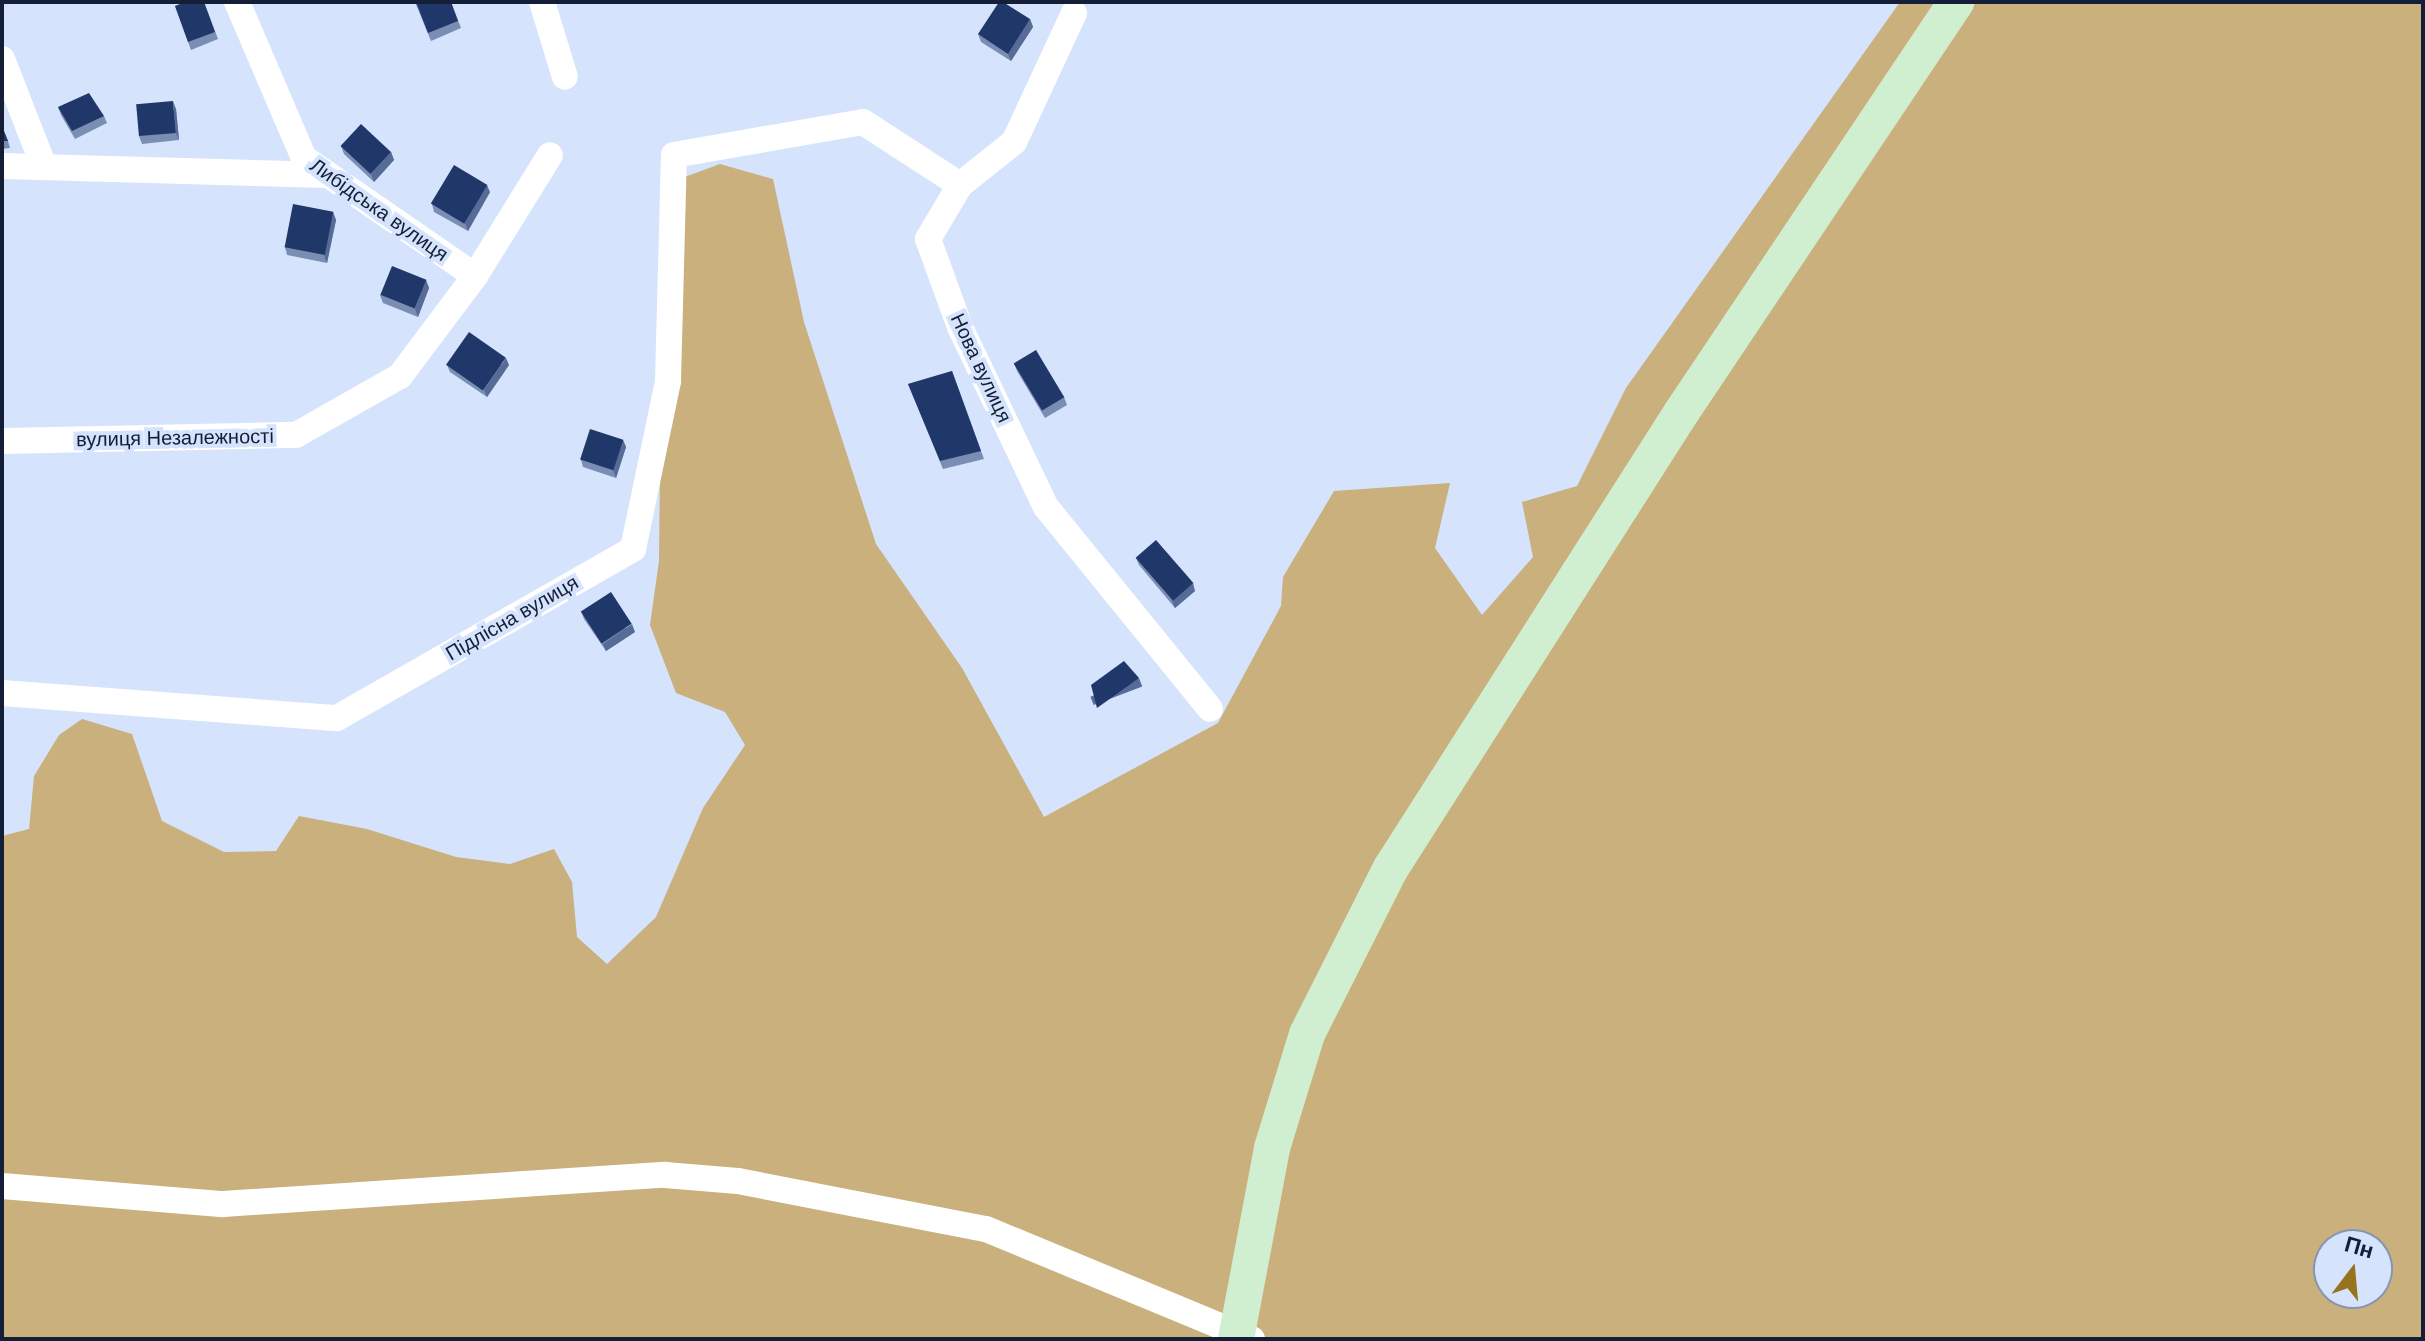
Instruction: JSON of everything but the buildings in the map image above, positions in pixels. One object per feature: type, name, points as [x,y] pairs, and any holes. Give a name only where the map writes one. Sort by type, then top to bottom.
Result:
[{"type":"street","name":"Либідська вулиця","points":[[237,2],[304,158],[475,276]]},
{"type":"street","points":[[542,2],[565,77]]},
{"type":"street","points":[[2,1186],[223,1204],[665,1175],[738,1181],[986,1229],[1242,1337],[1272,1148],[1307,1034],[1391,868],[1681,413],[1956,2]]},
{"type":"street","name":"Нова вулиця","points":[[1074,6],[1014,142],[960,185],[928,239],[960,327],[1039,493],[1210,709]]},
{"type":"street","points":[[2,59],[43,164]]},
{"type":"street","name":"Підлісна вулиця","points":[[2,693],[337,718],[633,549],[668,381],[674,155],[863,122],[960,185]]},
{"type":"street","name":"вулиця Незалежності","points":[[2,441],[296,435],[400,376],[475,276],[550,155]]},
{"type":"street","points":[[2,166],[43,164],[327,175]]},
{"type":"shaded area","points":[[1900,2],[2423,2],[2423,1339],[2,1339],[2,836],[29,829],[34,776],[59,735],[82,719],[132,734],[162,821],[224,852],[276,851],[299,816],[367,829],[456,857],[510,864],[554,849],[572,882],[577,937],[607,964],[656,917],[703,808],[745,745],[725,712],[676,693],[650,625],[659,561],[663,185],[720,164],[773,179],[804,322],[876,544],[962,668],[1044,817],[1218,723],[1281,606],[1283,577],[1334,491],[1450,483],[1435,548],[1482,615],[1533,557],[1522,502],[1577,486],[1626,388]]}]
